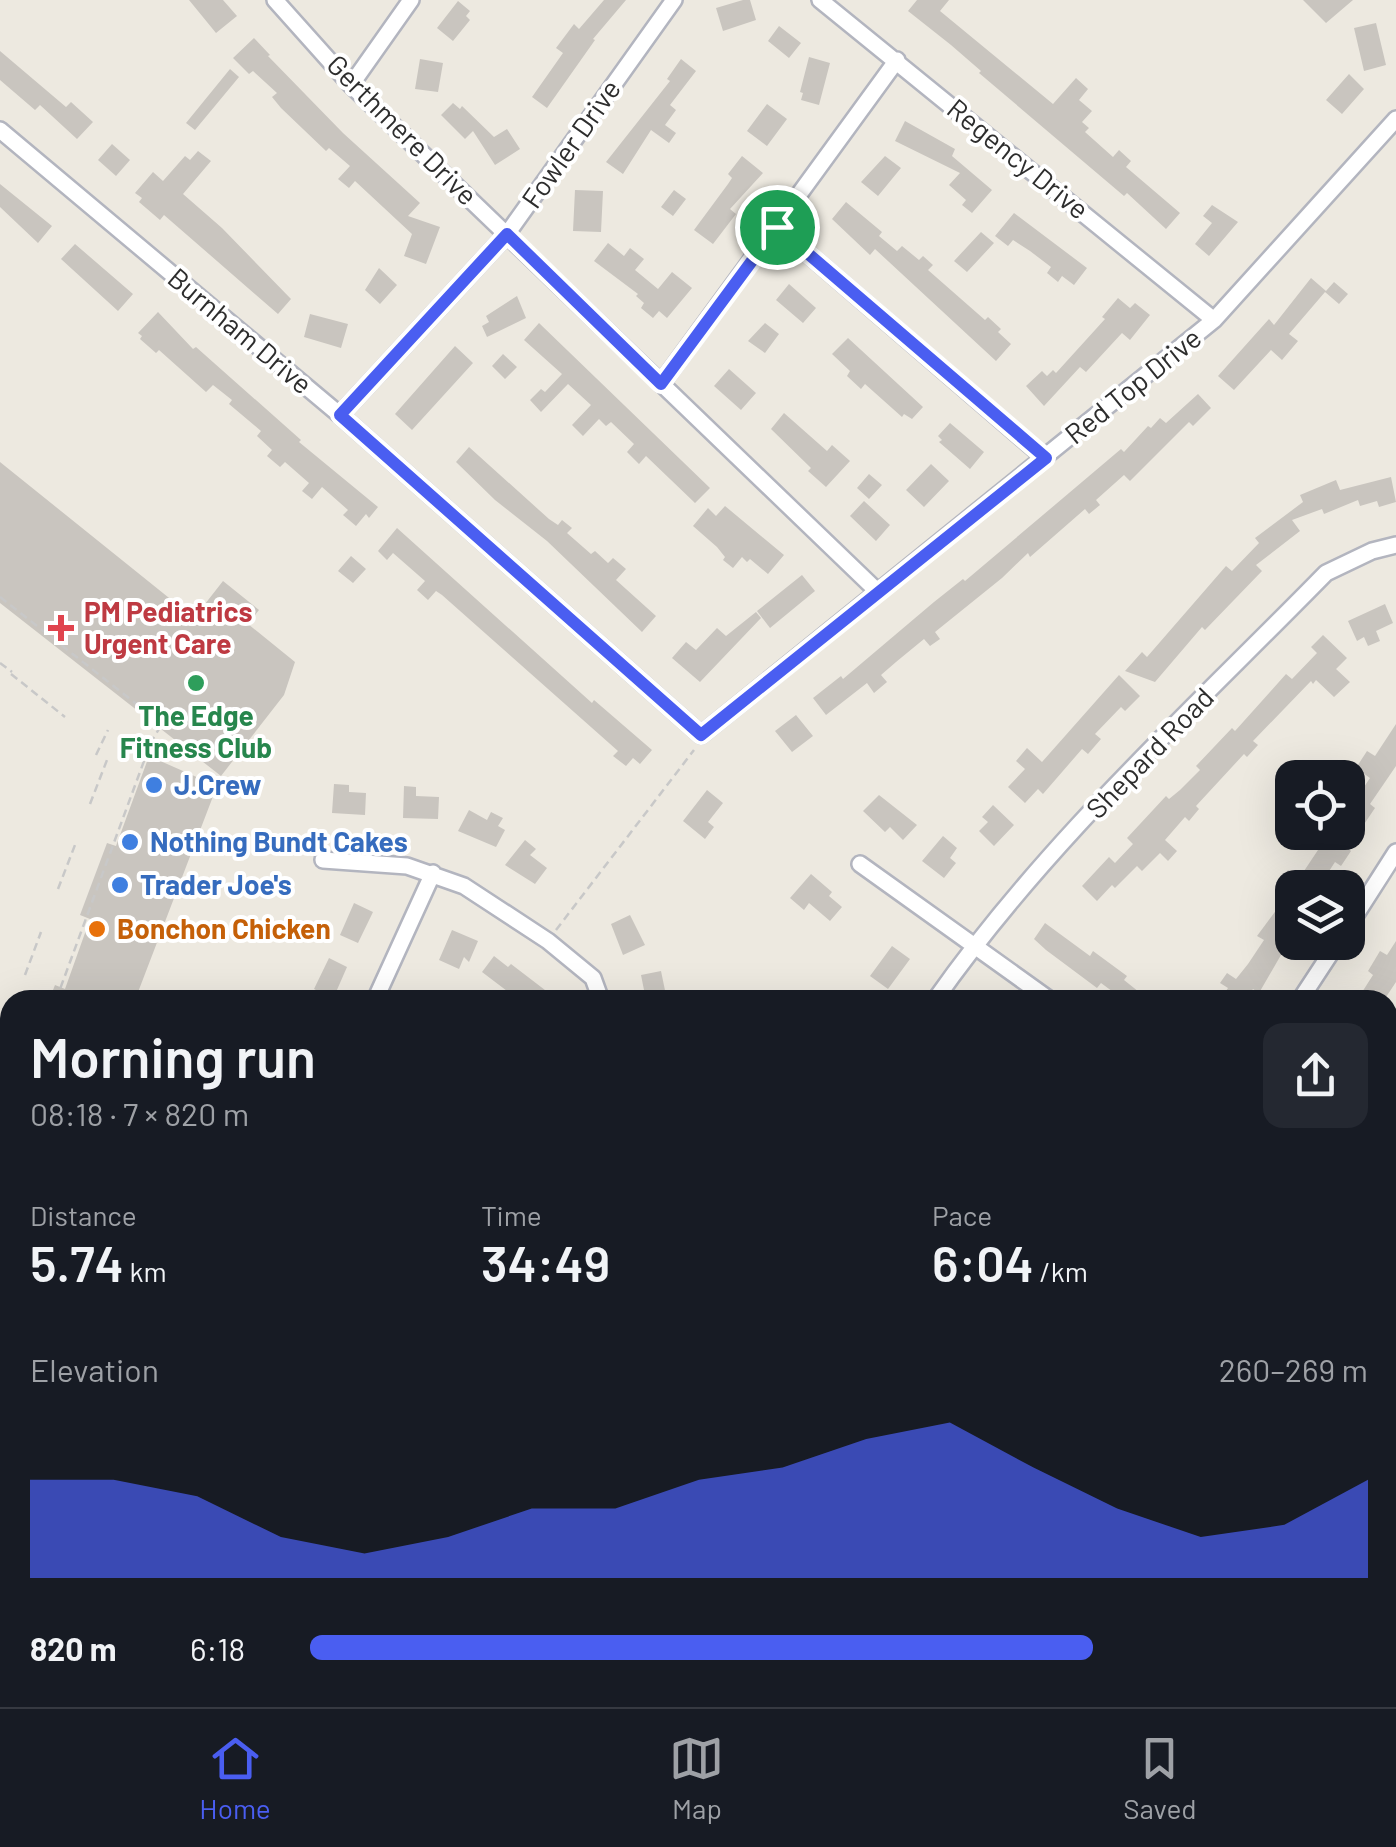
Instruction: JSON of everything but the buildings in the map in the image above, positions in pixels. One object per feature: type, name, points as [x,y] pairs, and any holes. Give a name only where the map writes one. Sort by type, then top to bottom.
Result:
[{"type":"street","name":"Gerthmere Drive","points":[[275,0],[351,84],[877,592]]},
{"type":"street","points":[[351,84],[411,0]]},
{"type":"street","name":"Fowler Drive","points":[[340,415],[507,234],[674,0]]},
{"type":"street","name":"Regency Drive","points":[[820,0],[1214,320]]},
{"type":"street","points":[[661,384],[897,60]]},
{"type":"street","name":"Red Top Drive","points":[[701,735],[1214,320],[1396,119]]},
{"type":"street","name":"Burnham Drive","points":[[0,130],[340,415],[701,735]]},
{"type":"street","points":[[777,227],[1046,458]]},
{"type":"street","name":"Shepard Road","points":[[942,990],[1037,868],[1326,573],[1396,545]]},
{"type":"street","points":[[1365,900],[1396,852]]},
{"type":"street","points":[[323,860],[407,866],[464,886],[548,941],[593,978],[597,990]]},
{"type":"street","points":[[860,864],[1036,990]]},
{"type":"street","points":[[380,990],[433,873]]},
{"type":"street","points":[[1307,990],[1326,960]]},
{"type":"path","points":[[0,596],[162,724],[60,990]]},
{"type":"path","points":[[0,663],[65,717]]},
{"type":"path","points":[[96,756],[108,730]]},
{"type":"path","points":[[548,941],[692,756],[701,735]]},
{"type":"path","points":[[90,804],[107,760]]},
{"type":"path","points":[[58,889],[75,845]]},
{"type":"path","points":[[25,975],[41,932]]},
{"type":"place","name":"PM Pediatrics Urgent Care","points":[[61,628]]},
{"type":"place","name":"The Edge Fitness Club","points":[[196,683]]},
{"type":"place","name":"J.Crew","points":[[154,785]]},
{"type":"place","name":"Nothing Bundt Cakes","points":[[130,842]]},
{"type":"place","name":"Trader Joe's","points":[[120,885]]},
{"type":"place","name":"Bonchon Chicken","points":[[97,929]]},
{"type":"route","points":[[777,227],[1046,458],[701,735],[340,415],[507,234],[661,384],[777,227]]}]
